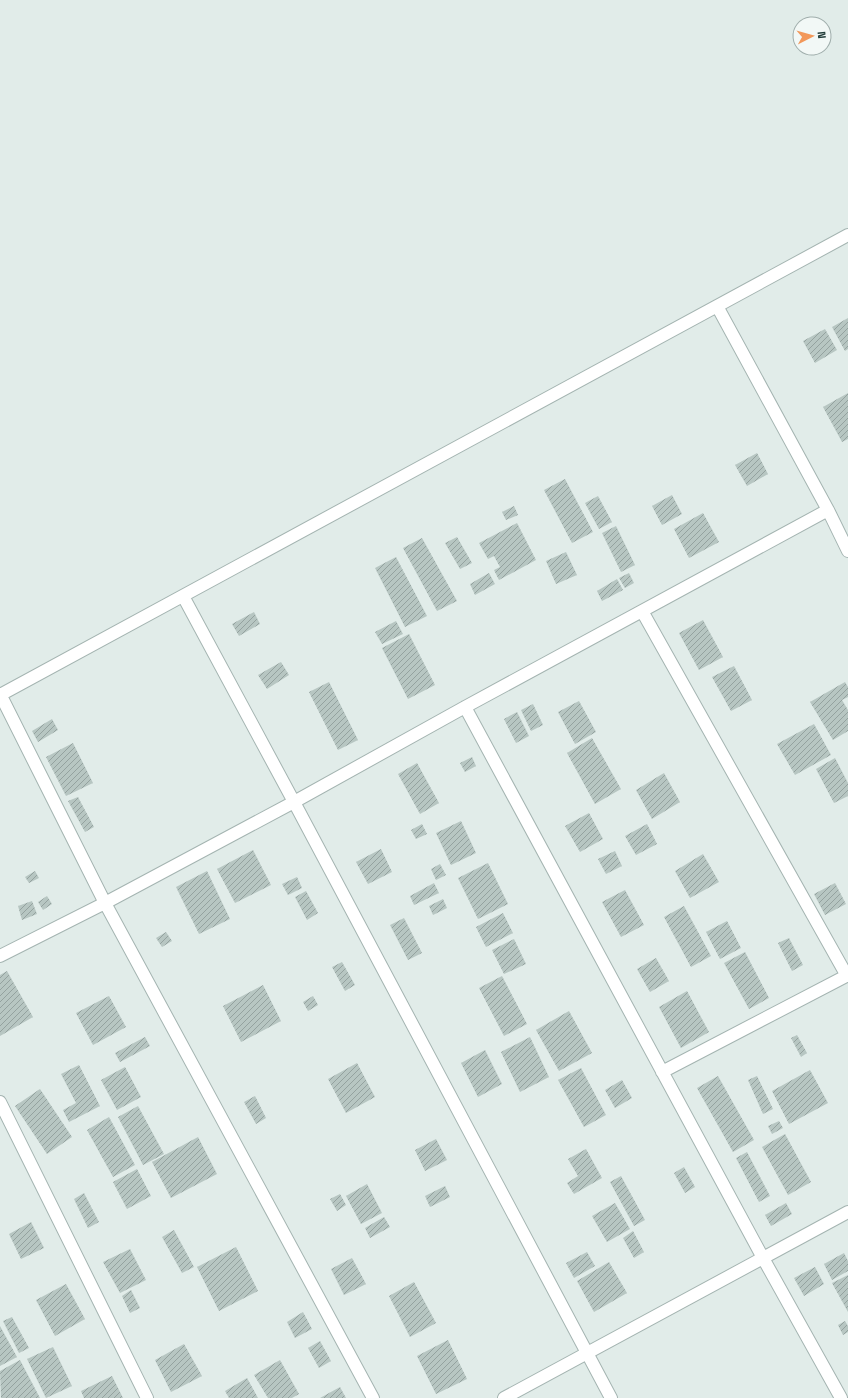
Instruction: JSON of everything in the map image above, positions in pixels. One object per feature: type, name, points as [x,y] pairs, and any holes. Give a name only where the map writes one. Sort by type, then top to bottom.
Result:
[{"type":"street","points":[[373,1398],[105,903],[0,695],[848,235]]},
{"type":"street","points":[[717,306],[828,510],[848,551]]},
{"type":"street","points":[[0,956],[105,903],[294,802],[465,707],[828,510]]},
{"type":"street","points":[[183,596],[611,1398]]},
{"type":"street","points":[[642,611],[847,975],[662,1072]]},
{"type":"street","points":[[465,707],[763,1258],[841,1398]]},
{"type":"street","points":[[0,1102],[147,1398]]},
{"type":"street","points":[[504,1398],[848,1212]]},
{"type":"building","points":[[848,318],[848,349],[845,351],[832,327]]},
{"type":"building","points":[[825,329],[837,350],[815,363],[803,341]]},
{"type":"building","points":[[848,393],[848,439],[842,442],[823,407]]},
{"type":"building","points":[[757,453],[768,474],[747,486],[735,465]]},
{"type":"building","points":[[565,479],[593,532],[572,543],[544,490]]},
{"type":"building","points":[[672,495],[682,514],[662,525],[652,506]]},
{"type":"building","points":[[598,496],[612,522],[599,529],[585,503]]},
{"type":"building","points":[[514,506],[518,515],[506,520],[502,512]]},
{"type":"building","points":[[703,513],[719,542],[689,558],[674,529]]},
{"type":"building","points":[[517,523],[536,560],[499,580],[494,570],[500,567],[494,556],[488,559],[479,543]]},
{"type":"building","points":[[616,526],[635,565],[621,572],[602,533]]},
{"type":"building","points":[[457,537],[472,563],[460,569],[445,543]]},
{"type":"building","points":[[422,538],[457,601],[437,611],[403,548]]},
{"type":"building","points":[[566,552],[577,575],[556,584],[546,561]]},
{"type":"building","points":[[396,557],[427,616],[405,627],[375,568]]},
{"type":"building","points":[[489,573],[495,584],[475,595],[470,584]]},
{"type":"building","points":[[629,573],[634,583],[625,588],[619,578]]},
{"type":"building","points":[[617,579],[623,590],[602,601],[597,591]]},
{"type":"building","points":[[254,612],[260,624],[239,636],[232,624]]},
{"type":"building","points":[[703,620],[723,657],[699,670],[679,633]]},
{"type":"building","points":[[396,621],[403,634],[382,644],[375,632]]},
{"type":"building","points":[[409,634],[435,685],[408,699],[382,648]]},
{"type":"building","points":[[281,662],[289,675],[267,689],[258,675]]},
{"type":"building","points":[[734,666],[752,700],[731,711],[712,677]]},
{"type":"building","points":[[329,682],[358,740],[338,750],[309,692]]},
{"type":"building","points":[[845,682],[848,687],[848,697],[842,700],[848,710],[848,731],[833,740],[810,702]]},
{"type":"building","points":[[579,701],[596,732],[575,744],[558,712]]},
{"type":"building","points":[[533,704],[543,725],[531,731],[521,710]]},
{"type":"building","points":[[517,712],[529,736],[516,743],[504,719]]},
{"type":"building","points":[[52,719],[58,730],[38,742],[32,731]]},
{"type":"building","points":[[814,724],[831,755],[795,775],[777,744]]},
{"type":"building","points":[[592,738],[621,789],[595,804],[567,753]]},
{"type":"building","points":[[73,743],[93,783],[66,796],[46,757]]},
{"type":"building","points":[[472,757],[476,766],[465,772],[460,763]]},
{"type":"building","points":[[835,758],[848,783],[848,796],[834,803],[816,769]]},
{"type":"building","points":[[417,763],[439,803],[420,814],[398,774]]},
{"type":"building","points":[[664,773],[680,802],[652,819],[636,790]]},
{"type":"building","points":[[78,797],[94,827],[85,832],[68,801]]},
{"type":"building","points":[[589,813],[603,839],[580,852],[565,826]]},
{"type":"building","points":[[461,821],[476,853],[451,865],[436,833]]},
{"type":"building","points":[[422,824],[427,834],[416,839],[411,830]]},
{"type":"building","points":[[647,824],[657,844],[636,855],[625,836]]},
{"type":"building","points":[[381,849],[392,872],[368,884],[356,862]]},
{"type":"building","points":[[253,850],[271,885],[235,903],[217,869]]},
{"type":"building","points":[[615,851],[622,866],[606,874],[598,859]]},
{"type":"building","points":[[703,854],[719,882],[690,898],[675,871]]},
{"type":"building","points":[[488,863],[508,904],[478,919],[458,878]]},
{"type":"building","points":[[440,864],[446,875],[436,880],[431,869]]},
{"type":"building","points":[[35,871],[39,878],[29,883],[25,877]]},
{"type":"building","points":[[207,871],[230,919],[199,934],[176,887]]},
{"type":"building","points":[[297,877],[302,888],[288,895],[282,884]]},
{"type":"building","points":[[434,883],[439,893],[414,905],[410,896]]},
{"type":"building","points":[[835,883],[846,904],[825,915],[814,894]]},
{"type":"building","points":[[625,890],[644,925],[621,937],[602,902]]},
{"type":"building","points":[[306,891],[318,913],[307,920],[295,897]]},
{"type":"building","points":[[47,896],[52,904],[43,910],[38,902]]},
{"type":"building","points":[[443,899],[447,908],[433,915],[429,906]]},
{"type":"building","points":[[32,901],[37,914],[22,920],[18,906]]},
{"type":"building","points":[[684,906],[711,956],[691,967],[664,917]]},
{"type":"building","points":[[503,913],[513,933],[486,947],[476,927]]},
{"type":"building","points":[[404,918],[422,953],[408,960],[390,925]]},
{"type":"building","points":[[727,921],[741,948],[720,959],[706,932]]},
{"type":"building","points":[[166,932],[172,941],[162,947],[156,938]]},
{"type":"building","points":[[789,938],[803,965],[792,971],[778,943]]},
{"type":"building","points":[[514,939],[526,964],[504,974],[492,950]]},
{"type":"building","points":[[745,952],[769,998],[749,1009],[724,963]]},
{"type":"building","points":[[656,958],[669,981],[650,992],[637,969]]},
{"type":"building","points":[[342,962],[355,985],[345,991],[332,967]]},
{"type":"building","points":[[7,971],[33,1017],[0,1036],[0,975]]},
{"type":"building","points":[[502,976],[527,1024],[504,1036],[479,988]]},
{"type":"building","points":[[263,985],[281,1021],[241,1042],[223,1006]]},
{"type":"building","points":[[687,991],[709,1032],[681,1048],[659,1007]]},
{"type":"building","points":[[109,996],[126,1027],[93,1045],[76,1013]]},
{"type":"building","points":[[313,996],[318,1005],[308,1011],[303,1002]]},
{"type":"building","points":[[569,1011],[592,1053],[559,1071],[536,1030]]},
{"type":"building","points":[[797,1035],[807,1053],[801,1057],[791,1038]]},
{"type":"building","points":[[145,1037],[150,1046],[120,1062],[115,1053]]},
{"type":"building","points":[[530,1037],[549,1077],[520,1092],[501,1052]]},
{"type":"building","points":[[485,1050],[502,1084],[478,1097],[461,1063]]},
{"type":"building","points":[[357,1063],[375,1097],[346,1113],[328,1079]]},
{"type":"building","points":[[79,1065],[100,1106],[69,1122],[63,1110],[76,1103],[61,1074]]},
{"type":"building","points":[[125,1067],[141,1097],[117,1110],[101,1080]]},
{"type":"building","points":[[581,1068],[606,1115],[584,1127],[558,1080]]},
{"type":"building","points":[[810,1070],[828,1103],[789,1124],[772,1091]]},
{"type":"building","points":[[718,1076],[754,1140],[733,1152],[697,1088]]},
{"type":"building","points":[[757,1076],[773,1109],[763,1114],[748,1080]]},
{"type":"building","points":[[622,1080],[632,1098],[615,1108],[605,1090]]},
{"type":"building","points":[[40,1089],[72,1137],[47,1154],[15,1106]]},
{"type":"building","points":[[255,1096],[266,1118],[256,1124],[244,1102]]},
{"type":"building","points":[[138,1106],[164,1154],[143,1165],[118,1117]]},
{"type":"building","points":[[109,1117],[135,1165],[113,1177],[87,1130]]},
{"type":"building","points":[[779,1121],[783,1128],[772,1134],[768,1126]]},
{"type":"building","points":[[785,1134],[811,1182],[788,1195],[762,1147]]},
{"type":"building","points":[[198,1137],[217,1174],[171,1198],[152,1162]]},
{"type":"building","points":[[436,1139],[447,1160],[425,1171],[415,1150]]},
{"type":"building","points":[[586,1149],[602,1178],[574,1194],[567,1183],[578,1176],[568,1159]]},
{"type":"building","points":[[747,1152],[770,1196],[759,1202],[736,1158]]},
{"type":"building","points":[[684,1167],[695,1187],[685,1193],[674,1173]]},
{"type":"building","points":[[137,1169],[151,1196],[127,1209],[113,1182]]},
{"type":"building","points":[[621,1176],[645,1220],[634,1226],[610,1182]]},
{"type":"building","points":[[367,1184],[382,1213],[361,1224],[346,1196]]},
{"type":"building","points":[[445,1186],[450,1197],[430,1207],[425,1196]]},
{"type":"building","points":[[84,1193],[99,1222],[88,1228],[74,1199]]},
{"type":"building","points":[[340,1194],[346,1205],[337,1211],[330,1199]]},
{"type":"building","points":[[615,1203],[630,1229],[607,1242],[592,1216]]},
{"type":"building","points":[[786,1203],[792,1214],[771,1226],[765,1215]]},
{"type":"building","points":[[384,1217],[390,1227],[370,1238],[365,1228]]},
{"type":"building","points":[[31,1222],[44,1248],[21,1259],[9,1234]]},
{"type":"building","points":[[174,1230],[194,1267],[182,1273],[162,1237]]},
{"type":"building","points":[[633,1231],[644,1252],[634,1258],[623,1238]]},
{"type":"building","points":[[236,1247],[258,1291],[219,1311],[197,1267]]},
{"type":"building","points":[[130,1249],[146,1280],[120,1293],[103,1262]]},
{"type":"building","points":[[587,1252],[595,1266],[574,1278],[566,1263]]},
{"type":"building","points":[[844,1253],[848,1261],[848,1271],[832,1280],[824,1264]]},
{"type":"building","points":[[352,1258],[366,1284],[344,1295],[331,1269]]},
{"type":"building","points":[[609,1262],[627,1293],[594,1312],[577,1281]]},
{"type":"building","points":[[815,1267],[824,1284],[804,1296],[794,1278]]},
{"type":"building","points":[[848,1275],[848,1312],[832,1283]]},
{"type":"building","points":[[414,1282],[436,1323],[410,1337],[389,1296]]},
{"type":"building","points":[[66,1284],[85,1319],[55,1336],[36,1300]]},
{"type":"building","points":[[131,1290],[140,1308],[130,1313],[122,1296]]},
{"type":"building","points":[[303,1312],[312,1329],[295,1338],[287,1322]]},
{"type":"building","points":[[12,1317],[29,1348],[19,1353],[3,1321]]},
{"type":"building","points":[[845,1321],[848,1326],[848,1332],[843,1335],[838,1325]]},
{"type":"building","points":[[0,1326],[17,1357],[0,1366]]},
{"type":"building","points":[[448,1340],[467,1379],[436,1394],[417,1356]]},
{"type":"building","points":[[320,1341],[331,1361],[319,1368],[308,1348]]},
{"type":"building","points":[[184,1344],[202,1376],[171,1392],[155,1360]]},
{"type":"building","points":[[53,1347],[72,1386],[46,1398],[27,1359]]},
{"type":"building","points":[[20,1360],[40,1398],[1,1398],[0,1371]]},
{"type":"building","points":[[280,1360],[299,1394],[292,1398],[268,1398],[254,1375]]},
{"type":"building","points":[[112,1376],[123,1398],[84,1398],[81,1391]]},
{"type":"building","points":[[247,1378],[258,1398],[229,1398],[225,1391]]},
{"type":"building","points":[[340,1387],[346,1398],[320,1398]]}]
